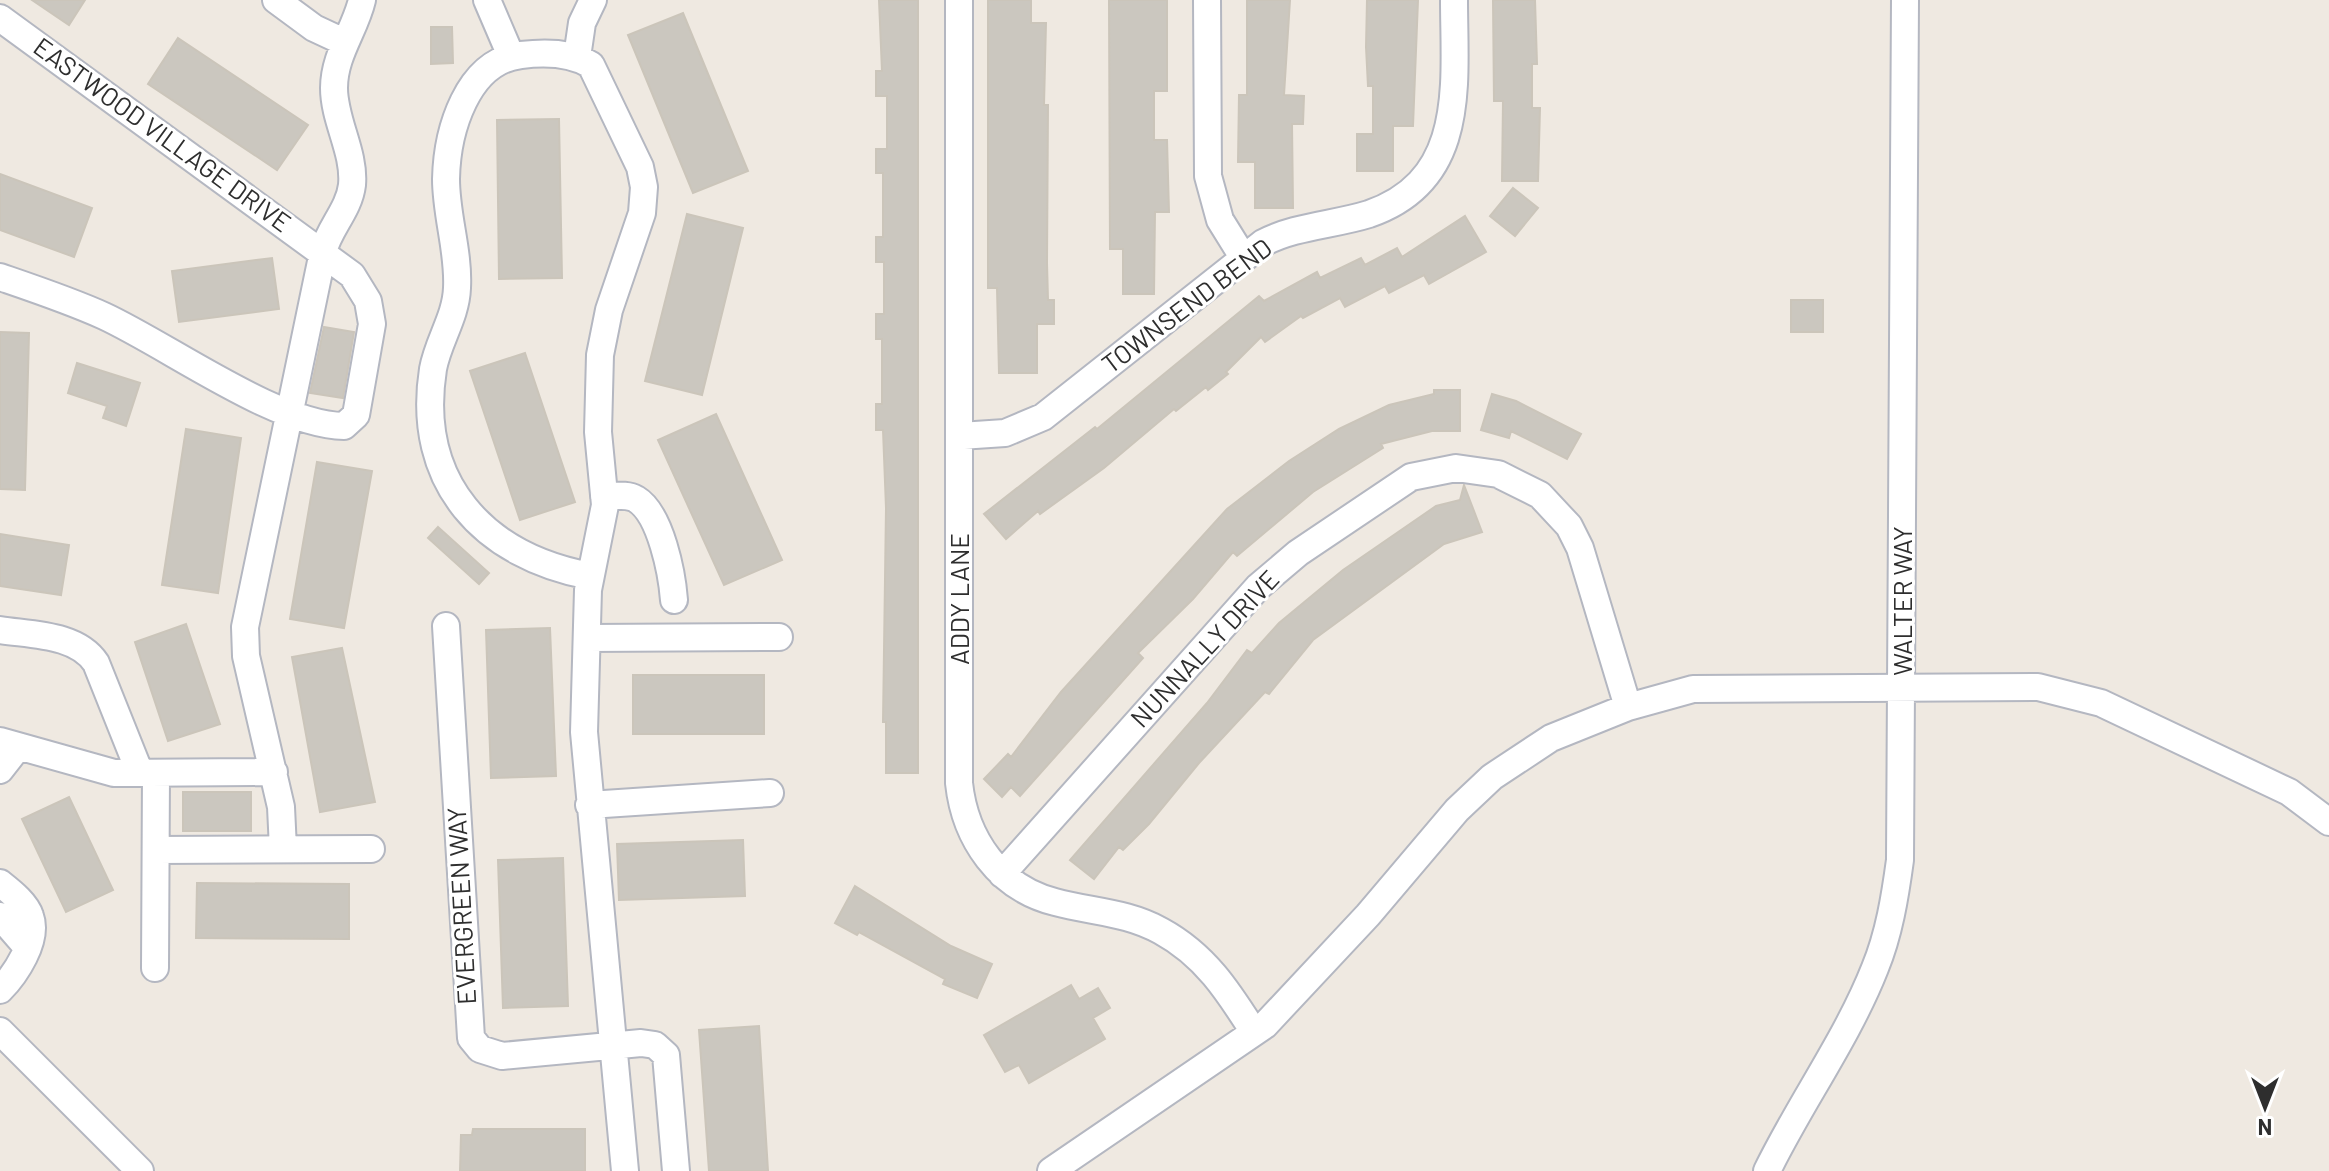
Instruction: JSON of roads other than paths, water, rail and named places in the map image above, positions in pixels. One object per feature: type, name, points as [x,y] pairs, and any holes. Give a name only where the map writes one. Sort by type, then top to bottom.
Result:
[{"type":"street","points":[[276,0],[314,28],[344,42]]},
{"type":"street","name":"EASTWOOD VILLAGE DRIVE","points":[[283,849],[281,807],[244,638],[323,252],[352,186],[351,167],[339,129],[334,88],[344,42],[362,0]]},
{"type":"street","points":[[487,0],[511,56]]},
{"type":"street","points":[[577,57],[582,23],[593,0]]},
{"type":"street","name":"ADDY LANE","points":[[959,0],[959,783],[969,827],[984,853],[1002,874],[1040,897],[1119,914],[1171,937],[1219,978],[1254,1032]]},
{"type":"street","points":[[1207,0],[1208,176],[1220,220],[1243,257]]},
{"type":"street","name":"TOWNSEND BEND","points":[[960,436],[1005,433],[1043,417],[1243,257],[1285,234],[1383,208],[1406,194],[1426,175],[1446,142],[1453,114],[1454,0]]},
{"type":"street","name":"WALTER WAY","points":[[1767,1171],[1856,1010],[1887,929],[1900,860],[1905,0]]},
{"type":"street","name":"EASTWOOD VILLAGE DRIVE","points":[[0,18],[323,252],[358,282],[371,311],[372,334],[356,415],[350,424],[339,426],[289,411],[105,317],[0,277]]},
{"type":"street","points":[[590,576],[535,562],[489,535],[451,487],[433,429],[433,368],[454,309],[457,287],[447,163],[475,81],[488,66],[511,56],[560,54],[577,57],[591,65],[640,167],[644,187],[642,213],[609,310],[600,355],[598,432],[604,496],[601,539],[590,576],[584,732],[625,1171]]},
{"type":"street","name":"NUNNALLY DRIVE","points":[[1002,874],[1258,587],[1298,553],[1379,497],[1422,474],[1463,468],[1498,474],[1537,493],[1557,510],[1580,548],[1628,707]]},
{"type":"street","points":[[604,496],[628,496],[648,512],[667,558],[674,600]]},
{"type":"street","name":"EVERGREEN WAY","points":[[446,626],[471,1038],[486,1053],[502,1056],[648,1044],[666,1055],[676,1171]]},
{"type":"street","points":[[0,630],[62,640],[87,651],[96,663],[148,773],[156,850],[155,968]]},
{"type":"street","points":[[587,638],[779,637]]},
{"type":"street","points":[[1051,1171],[1254,1032],[1281,1009],[1368,915],[1457,810],[1492,777],[1551,738],[1628,707],[1693,689],[2038,687],[2101,703],[2289,792],[2329,822]]},
{"type":"street","points":[[0,770],[9,744],[101,771],[274,772]]},
{"type":"street","points":[[589,805],[770,793]]},
{"type":"street","points":[[156,850],[371,849]]},
{"type":"street","points":[[0,883],[30,915],[20,967],[0,990]]},
{"type":"street","points":[[0,916],[26,946]]},
{"type":"street","points":[[0,1031],[140,1171]]}]
